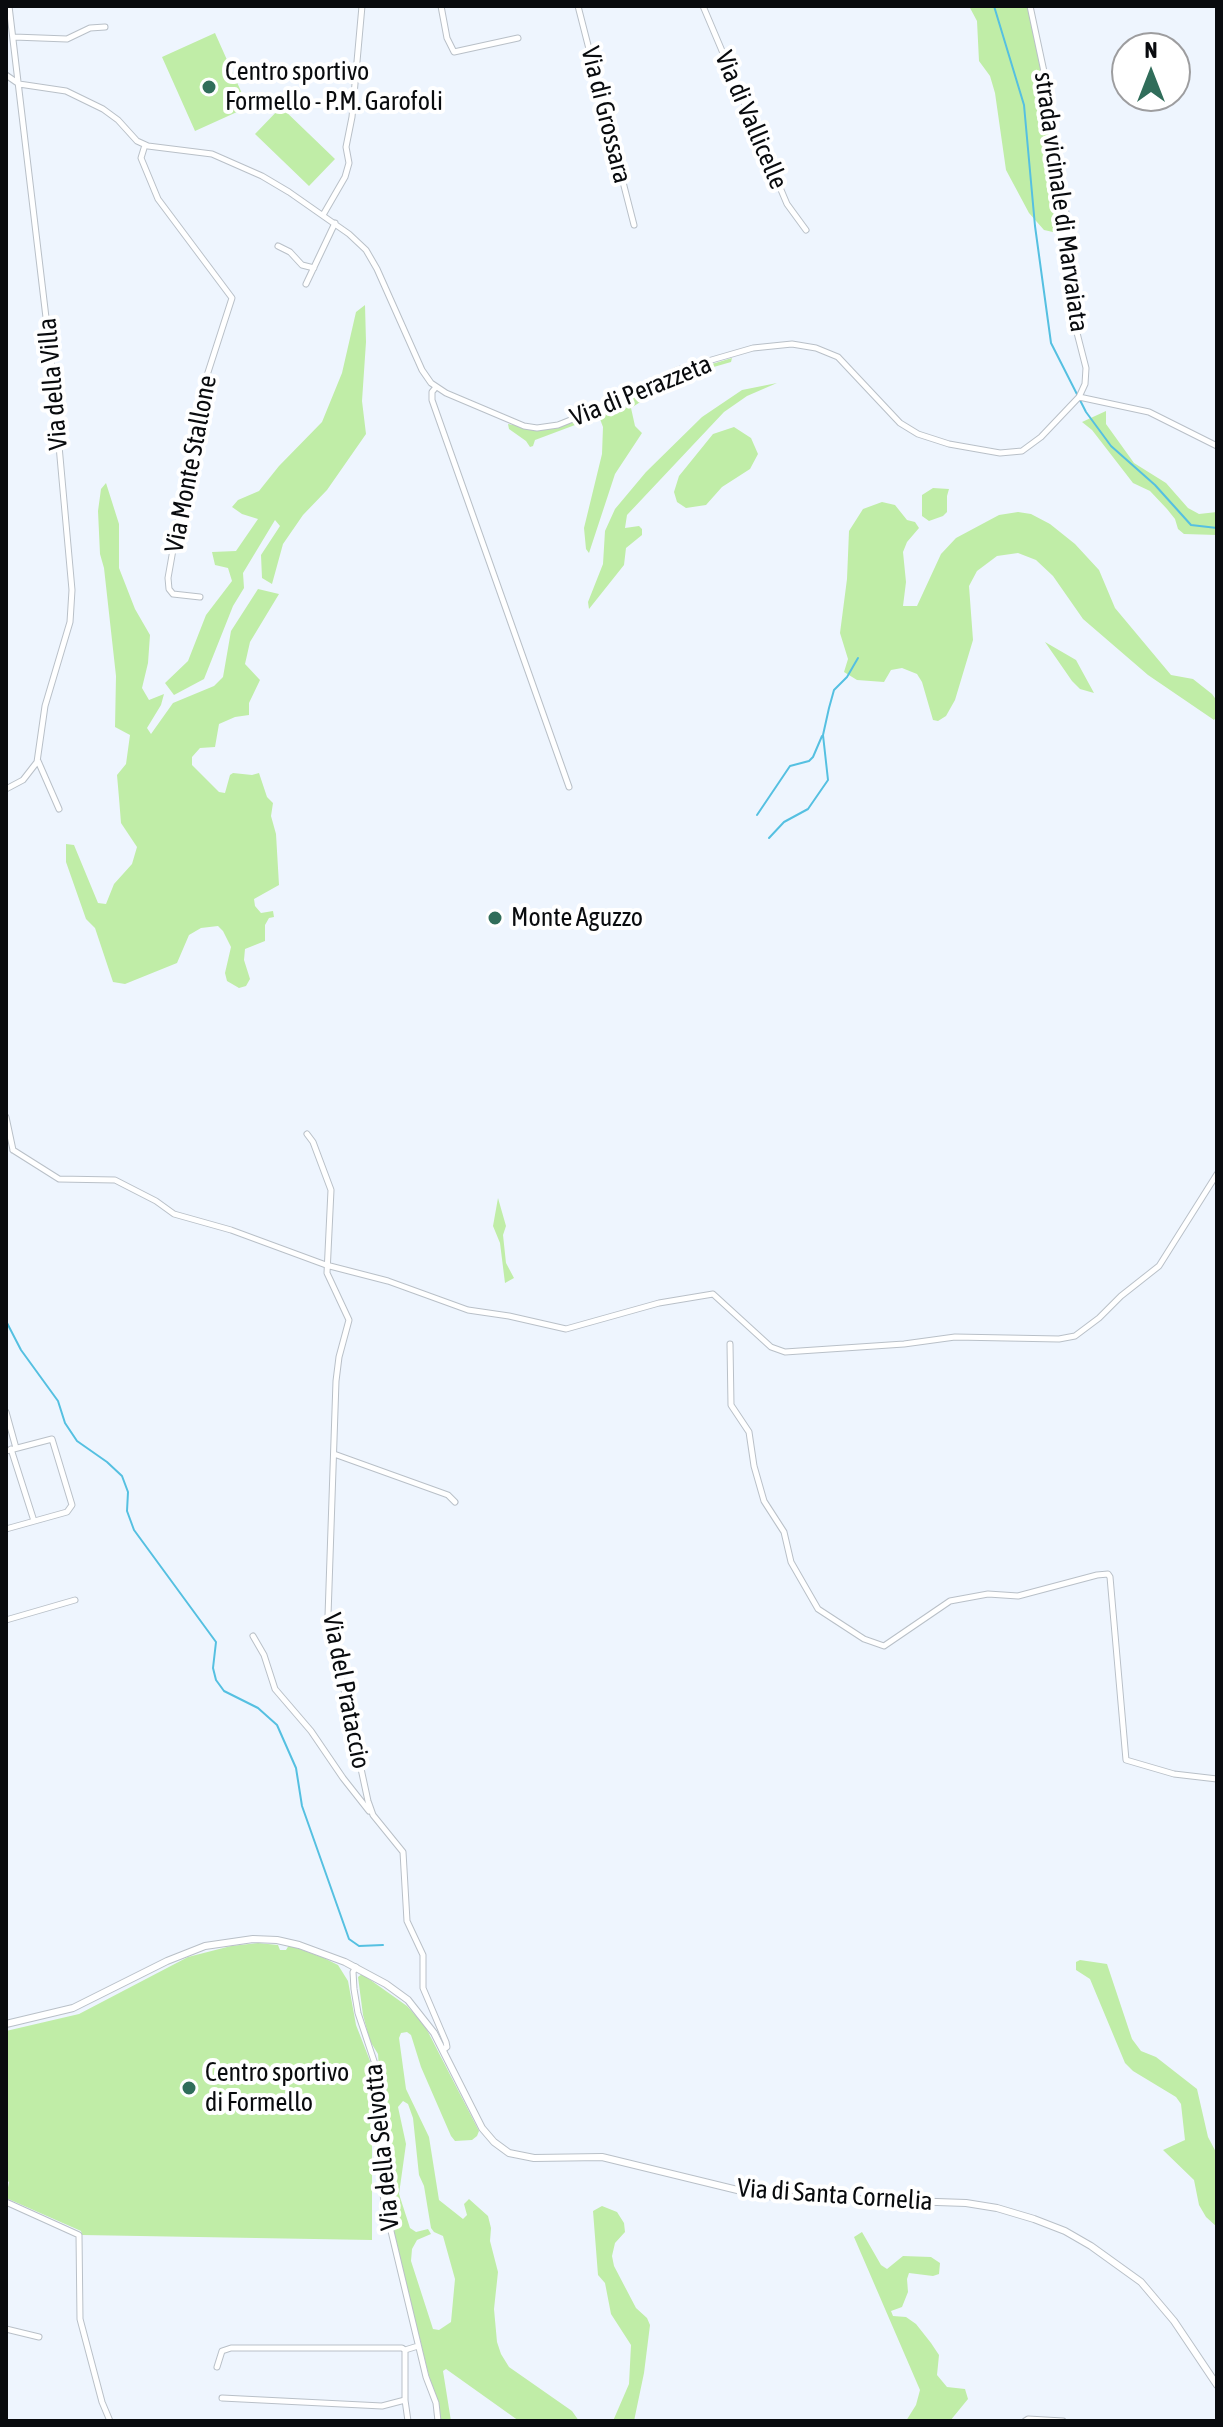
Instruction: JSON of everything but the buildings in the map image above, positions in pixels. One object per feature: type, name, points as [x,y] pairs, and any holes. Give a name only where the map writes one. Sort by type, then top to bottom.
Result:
[{"type":"street","name":"Via della Villa","points":[[9,6],[51,354],[72,572],[70,622],[45,706],[38,760]]},
{"type":"street","points":[[323,215],[349,165],[346,147],[362,6]]},
{"type":"street","points":[[441,6],[447,38],[454,52],[518,38]]},
{"type":"street","name":"Via di Grossara","points":[[578,6],[634,225]]},
{"type":"street","name":"Via di Vallicelle","points":[[703,6],[787,204],[806,230]]},
{"type":"street","name":"strada vicinale di Marvaiata","points":[[1030,6],[1046,81],[1057,168],[1072,245],[1076,329],[1086,368],[1085,384],[1079,397]]},
{"type":"street","points":[[14,37],[67,39],[88,28],[105,27]]},
{"type":"street","points":[[6,75],[19,84],[58,89],[75,95],[107,111],[145,145],[165,150],[202,152],[268,178],[360,243],[372,259],[423,373],[436,387],[432,400],[569,787]]},
{"type":"street","name":"Via Monte Stallone","points":[[145,145],[141,156],[156,196],[232,298],[200,397],[168,581],[173,594],[200,597]]},
{"type":"street","points":[[306,284],[335,223]]},
{"type":"street","points":[[278,246],[302,265],[314,268]]},
{"type":"street","name":"Via di Perazzeta","points":[[436,387],[520,424],[539,428],[563,423],[619,400],[679,369],[762,346],[800,345],[823,350],[844,361],[892,415],[911,431],[949,444],[1003,453],[1019,452],[1029,446],[1079,397]]},
{"type":"street","points":[[1079,397],[1149,412],[1217,446]]},
{"type":"street","points":[[6,789],[23,780],[38,760],[59,809]]},
{"type":"street","points":[[6,1117],[13,1150],[59,1179],[115,1180],[174,1214],[326,1265],[378,1278],[468,1310],[559,1329],[580,1327],[665,1302],[715,1294],[769,1346],[784,1352],[962,1337],[1065,1338],[1082,1332],[1159,1266],[1217,1174]]},
{"type":"street","points":[[307,1134],[332,1192],[326,1265]]},
{"type":"street","points":[[6,1153],[13,1150]]},
{"type":"street","name":"Via del Prataccio","points":[[326,1265],[331,1286],[349,1320],[337,1370],[328,1616],[373,1815],[403,1852],[407,1921],[424,1960],[423,1988],[446,2042],[447,2047],[443,2050]]},
{"type":"street","points":[[730,1344],[731,1405],[749,1432],[764,1501],[784,1532],[791,1562],[818,1609],[864,1639],[883,1646],[950,1601],[988,1594],[1016,1596],[1106,1574],[1110,1577],[1126,1760],[1174,1774],[1217,1779]]},
{"type":"street","points":[[6,1412],[11,1449],[34,1521]]},
{"type":"street","points":[[6,1529],[67,1512],[72,1503],[51,1438],[11,1449]]},
{"type":"street","points":[[334,1454],[448,1495],[455,1502]]},
{"type":"street","points":[[6,1620],[75,1600]]},
{"type":"street","points":[[253,1636],[264,1655],[275,1689],[311,1731],[373,1815]]},
{"type":"street","points":[[6,2024],[73,2008],[181,1955],[224,1941],[283,1941],[322,1952],[356,1967]]},
{"type":"street","name":"Via di Santa Cornelia","points":[[356,1967],[408,2000],[434,2033],[482,2128],[494,2142],[515,2155],[544,2159],[602,2157],[762,2196],[976,2204],[1020,2214],[1065,2231],[1115,2262],[1147,2288],[1180,2329],[1217,2385]]},
{"type":"street","name":"Via della Selvotta","points":[[356,1967],[353,1972],[358,2013],[378,2073],[379,2119],[386,2151],[381,2177],[384,2202],[438,2421]]},
{"type":"street","points":[[6,2202],[79,2235],[80,2319],[110,2421]]},
{"type":"street","points":[[6,2329],[39,2337]]},
{"type":"street","points":[[217,2367],[222,2351],[231,2348],[405,2350],[418,2346]]},
{"type":"street","points":[[405,2350],[408,2421]]},
{"type":"street","points":[[222,2398],[382,2406],[405,2400]]},
{"type":"street","points":[[1025,2421],[1063,2421]]},
{"type":"green space","points":[[969,6],[1030,6],[1052,133],[1062,234],[1044,230],[1029,213],[1006,170],[995,93],[990,76],[979,61],[977,21]]},
{"type":"green space","points":[[215,33],[248,107],[195,131],[162,57]]},
{"type":"green space","points":[[281,107],[335,159],[309,186],[255,134]]},
{"type":"green space","points":[[365,305],[362,401],[366,434],[327,490],[303,515],[283,544],[272,584],[262,578],[261,555],[280,526],[275,520],[243,573],[244,588],[233,606],[204,679],[174,695],[165,683],[188,661],[206,615],[232,581],[228,568],[215,565],[212,552],[236,551],[258,519],[232,507],[238,500],[259,491],[322,422],[342,373],[356,312]]},
{"type":"green space","points":[[732,358],[731,362],[679,377],[631,408],[635,426],[642,433],[615,474],[589,553],[584,528],[602,454],[603,427],[600,419],[591,419],[535,440],[530,447],[509,429],[508,424],[541,430],[675,375]]},
{"type":"green space","points":[[777,383],[747,396],[724,412],[627,515],[625,528],[639,526],[642,535],[626,548],[624,565],[589,609],[588,602],[603,564],[605,531],[615,509],[646,472],[702,417],[742,390]]},
{"type":"green space","points":[[1106,411],[1106,424],[1134,463],[1166,483],[1188,508],[1199,514],[1217,512],[1217,535],[1184,534],[1150,491],[1133,483],[1092,430],[1082,422]]},
{"type":"green space","points":[[734,427],[751,438],[758,454],[750,469],[722,487],[706,505],[686,508],[677,502],[674,492],[679,476],[713,434]]},
{"type":"green space","points":[[106,483],[119,524],[119,568],[135,609],[150,635],[142,688],[149,700],[164,694],[147,728],[151,734],[173,703],[214,686],[223,677],[231,631],[258,589],[279,594],[250,642],[245,664],[260,680],[249,703],[249,715],[219,724],[215,747],[200,748],[192,757],[192,765],[219,792],[225,793],[233,773],[259,773],[267,797],[273,803],[271,816],[276,834],[279,885],[254,899],[261,913],[273,911],[274,917],[269,918],[265,925],[265,941],[245,949],[244,960],[250,979],[246,986],[239,988],[227,981],[225,973],[231,947],[218,926],[201,928],[189,935],[177,963],[125,984],[113,982],[95,928],[86,919],[66,862],[66,844],[74,845],[98,903],[106,904],[114,884],[132,864],[137,847],[121,823],[117,775],[126,764],[130,735],[115,727],[116,676],[100,554],[98,511],[101,489]]},
{"type":"green space","points":[[933,488],[949,489],[947,512],[929,521],[922,516],[922,495]]},
{"type":"green space","points":[[882,502],[895,505],[907,520],[915,522],[919,528],[903,552],[906,582],[903,606],[917,606],[941,554],[956,538],[999,515],[1018,512],[1031,514],[1050,524],[1075,544],[1099,570],[1115,608],[1171,675],[1193,679],[1212,694],[1217,701],[1217,716],[1214,720],[1148,675],[1083,619],[1053,576],[1036,560],[1018,553],[997,556],[977,571],[969,586],[973,640],[955,700],[946,716],[938,721],[933,720],[917,674],[902,668],[891,670],[884,682],[857,680],[844,672],[848,659],[840,633],[849,531],[863,509]]},
{"type":"green space","points":[[1045,642],[1076,660],[1094,693],[1080,689],[1072,681]]},
{"type":"green space","points":[[498,1198],[506,1226],[503,1235],[506,1263],[514,1278],[505,1283],[500,1243],[493,1226]]},
{"type":"green space","name":"Centro sportivo di Formello","points":[[258,1943],[278,1945],[280,1950],[286,1950],[289,1945],[324,1958],[338,1965],[348,1981],[356,2025],[372,2066],[372,2240],[82,2235],[81,2231],[6,2198],[9,2182],[6,2180],[6,2031],[79,2014],[188,1957]]},
{"type":"green space","points":[[1076,1962],[1107,1964],[1132,2039],[1141,2051],[1156,2057],[1197,2089],[1208,2137],[1217,2154],[1217,2227],[1199,2205],[1194,2180],[1163,2150],[1185,2140],[1181,2104],[1176,2097],[1125,2063],[1090,1979],[1076,1970]]},
{"type":"green space","points":[[362,1974],[407,2006],[425,2026],[479,2131],[472,2140],[455,2141],[451,2136],[421,2067],[411,2035],[401,2033],[399,2038],[406,2089],[429,2137],[439,2200],[463,2219],[467,2215],[464,2204],[469,2199],[488,2216],[490,2241],[498,2272],[494,2309],[501,2354],[509,2367],[572,2411],[579,2421],[519,2421],[446,2369],[443,2371],[451,2421],[440,2421],[384,2193],[390,2145],[383,2121],[378,2054],[370,2041],[363,2015],[358,1977]],"holes":[[[403,2101],[408,2104],[431,2228],[443,2236],[455,2279],[451,2322],[439,2330],[433,2329],[411,2261],[417,2240],[431,2234],[428,2229],[416,2232],[410,2228],[399,2194],[406,2144],[398,2107]]]},
{"type":"green space","points":[[602,2206],[617,2212],[624,2223],[625,2232],[615,2243],[612,2256],[614,2266],[636,2308],[650,2325],[634,2421],[613,2421],[629,2384],[631,2345],[611,2314],[605,2283],[598,2275],[593,2211]]},
{"type":"green space","points":[[862,2232],[881,2265],[887,2269],[903,2256],[931,2257],[940,2263],[939,2274],[933,2276],[909,2273],[908,2292],[902,2307],[891,2311],[893,2316],[906,2317],[916,2324],[931,2343],[939,2355],[937,2375],[947,2387],[965,2389],[968,2399],[950,2421],[906,2421],[916,2405],[920,2390],[854,2237]]},
{"type":"waterway","points":[[994,6],[1024,105],[1035,226],[1051,343],[1086,412],[1111,446],[1155,485],[1191,525],[1217,528]]},
{"type":"waterway","points":[[769,838],[784,822],[808,809],[828,780],[823,735],[829,708],[834,690],[847,677],[858,658]]},
{"type":"waterway","points":[[757,815],[790,766],[813,757],[822,736]]},
{"type":"waterway","points":[[6,1321],[21,1350],[58,1401],[65,1423],[77,1441],[122,1476],[128,1492],[127,1511],[134,1530],[216,1642],[213,1668],[216,1680],[224,1691],[258,1708],[277,1725],[296,1768],[302,1806],[349,1939],[359,1946],[383,1945]]},
{"type":"place","name":"Centro sportivo Formello - P.M. Garofoli","points":[[209,87]]},
{"type":"place","name":"Monte Aguzzo","points":[[495,918]]},
{"type":"place","name":"Centro sportivo di Formello","points":[[189,2088]]}]
